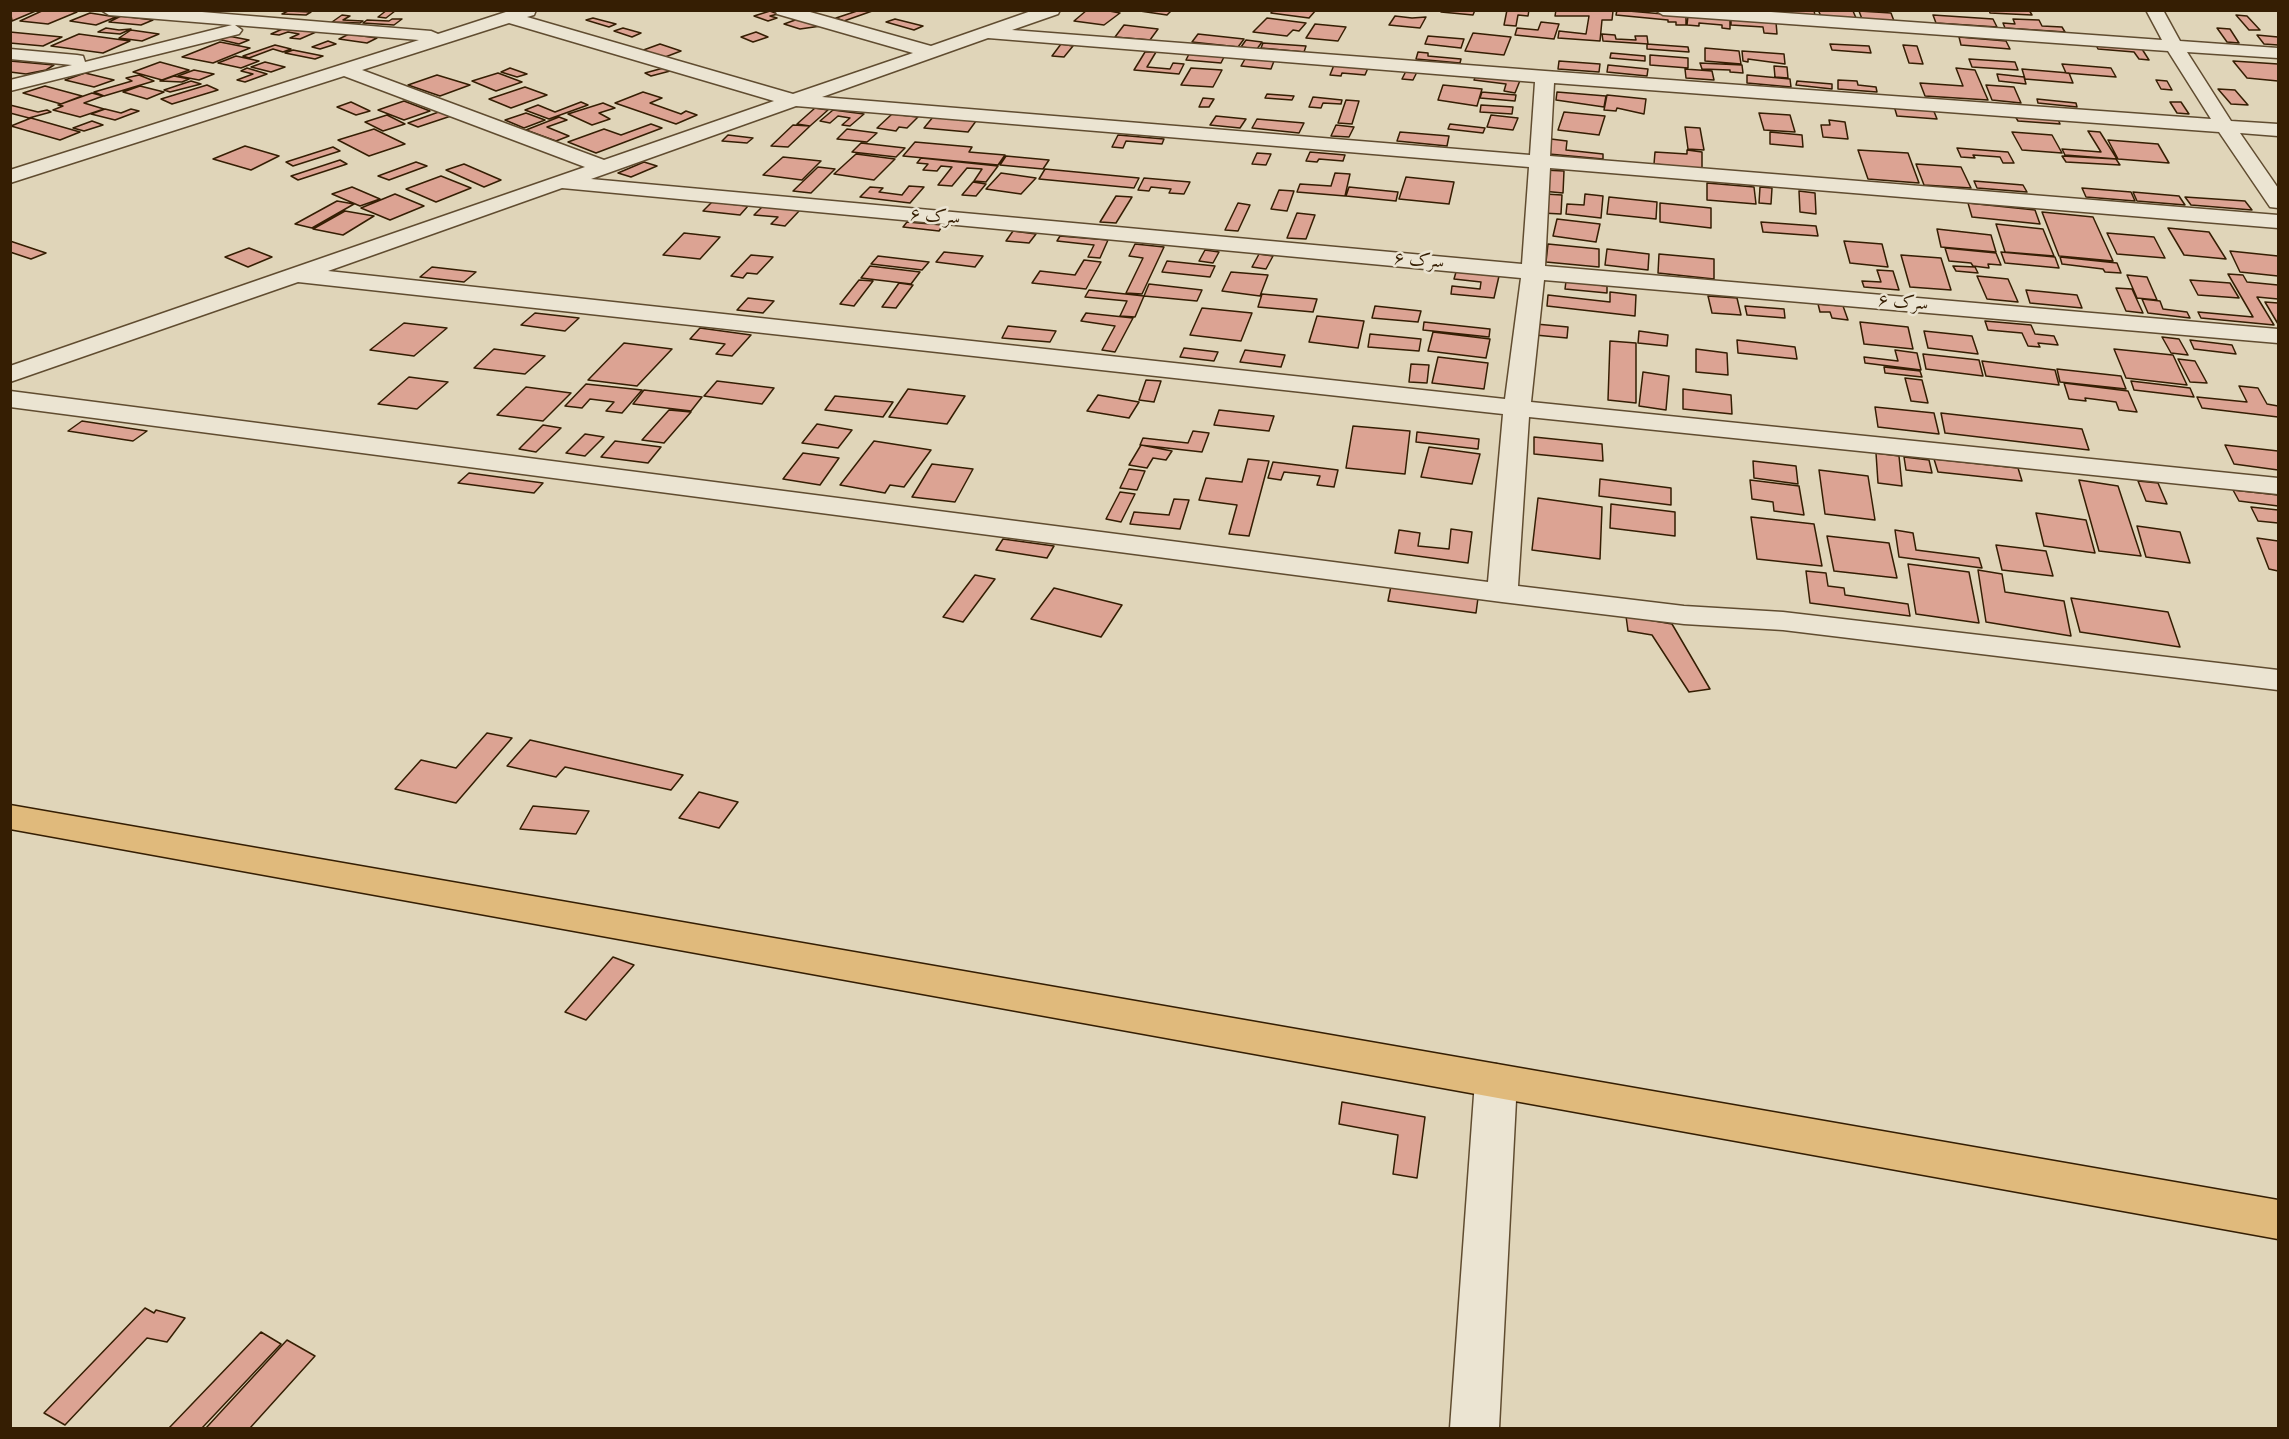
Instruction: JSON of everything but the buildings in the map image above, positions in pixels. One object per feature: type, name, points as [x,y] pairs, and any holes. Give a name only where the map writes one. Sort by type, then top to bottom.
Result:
[{"type":"main road","points":[[10,817],[2278,1220]]},
{"type":"street","points":[[110,10],[235,21],[264,17],[447,37]]},
{"type":"street","points":[[10,177],[530,10]]},
{"type":"street","points":[[783,10],[931,52]]},
{"type":"street","points":[[10,375],[1052,10]]},
{"type":"street","points":[[1663,10],[2278,53]]},
{"type":"street","points":[[2154,10],[2173,46],[2223,126],[2278,202]]},
{"type":"street","points":[[10,86],[103,63],[264,17]]},
{"type":"street","points":[[508,18],[792,100],[2278,222]]},
{"type":"street","points":[[986,33],[1545,77],[2278,130]]},
{"type":"street","points":[[10,54],[103,63]]},
{"type":"street","points":[[345,70],[604,167]]},
{"type":"street","points":[[1502,593],[1517,408],[1533,272],[1545,77]]},
{"type":"street","name":"سرک ۶","points":[[560,182],[1533,272],[2278,336]]},
{"type":"street","points":[[299,275],[1517,408],[2278,486]]},
{"type":"street","points":[[10,399],[1502,593],[1684,615],[1783,621],[2278,680]]},
{"type":"street","points":[[1474,1428],[1496,1081]]}]
